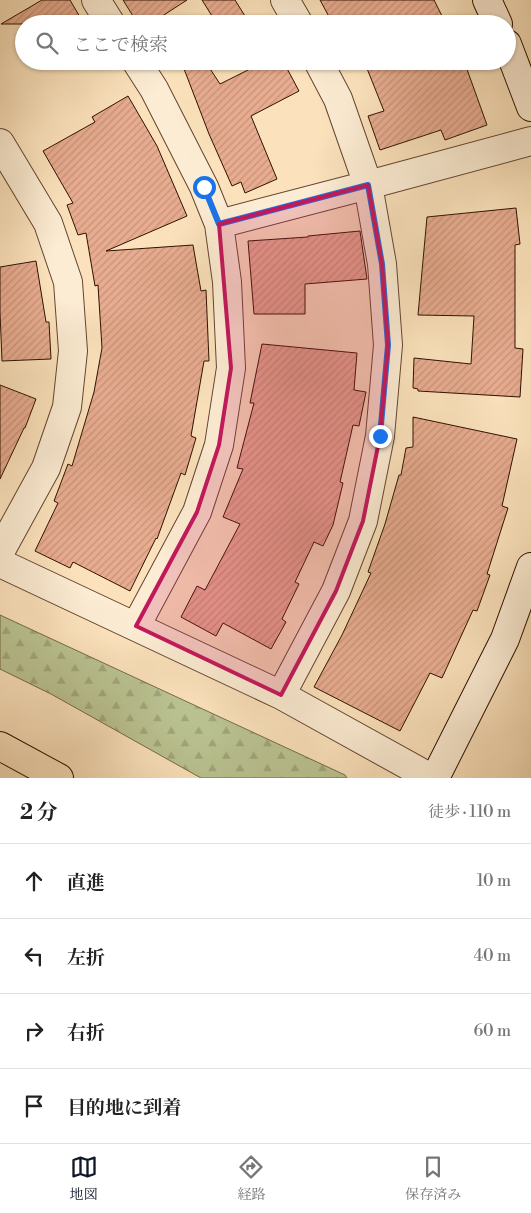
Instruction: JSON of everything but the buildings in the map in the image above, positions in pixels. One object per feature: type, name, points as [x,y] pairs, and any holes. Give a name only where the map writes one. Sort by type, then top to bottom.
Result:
[{"type":"highway","points":[[0,746],[59,778]]},
{"type":"street","points":[[96,0],[105,15]]},
{"type":"street","points":[[285,0],[294,15]]},
{"type":"street","points":[[488,0],[494,15]]},
{"type":"street","points":[[516,68],[531,107]]},
{"type":"street","points":[[136,626],[196,512],[219,445],[231,368],[227,282],[219,224],[204,187],[154,89],[142,70]]},
{"type":"street","points":[[281,695],[336,591],[363,521],[380,436],[388,345],[382,264],[368,185],[338,99],[323,70]]},
{"type":"street","points":[[219,224],[531,140]]},
{"type":"street","points":[[0,143],[48,223],[68,282],[73,351],[67,407],[46,468],[0,552]]},
{"type":"street","points":[[0,564],[281,695],[431,778]]},
{"type":"street","points":[[435,778],[505,640],[531,567]]},
{"type":"highlighted area","points":[[368,185],[382,264],[388,345],[380,436],[363,521],[336,591],[281,695],[136,626],[197,512],[219,445],[231,368],[219,224]]},
{"type":"green space","points":[[0,615],[345,775],[347,778],[201,778],[51,694],[0,669]]},
{"type":"route","points":[[204,187],[219,224],[368,185],[382,264],[388,345],[380,436]]}]
